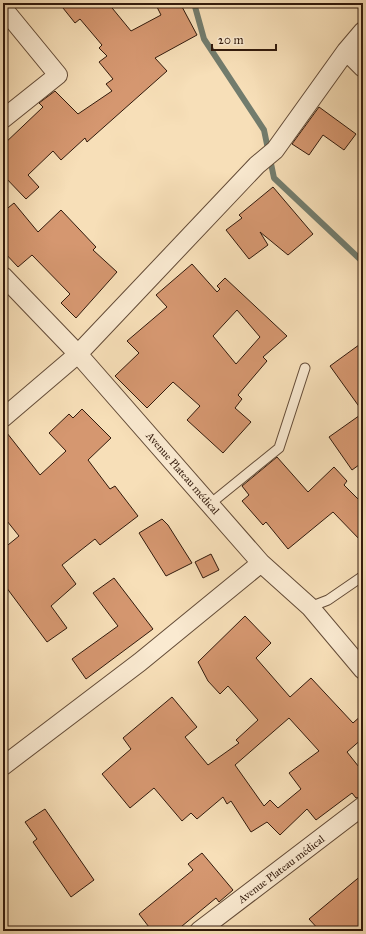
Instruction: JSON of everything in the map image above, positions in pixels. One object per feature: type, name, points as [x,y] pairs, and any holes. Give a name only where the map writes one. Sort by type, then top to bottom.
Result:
[{"type":"street","points":[[3,8],[58,75],[3,119]]},
{"type":"street","points":[[3,418],[78,354],[257,165],[275,150],[346,51],[363,31]]},
{"type":"street","points":[[346,51],[363,68]]},
{"type":"street","name":"Avenue Plateau médical","points":[[3,276],[78,354],[261,564],[310,607],[363,670]]},
{"type":"street","points":[[3,766],[140,662],[261,564]]},
{"type":"street","name":"Avenue Plateau médical","points":[[200,931],[363,806]]},
{"type":"lane","points":[[210,504],[279,448],[305,368]]},
{"type":"lane","points":[[310,607],[328,600],[363,576]]},
{"type":"building","points":[[59,3],[108,3],[131,31],[161,15],[155,3],[180,3],[197,35],[155,58],[167,71],[87,142],[85,138],[61,160],[53,151],[28,175],[39,187],[26,199],[3,175],[3,145],[43,107],[39,103],[55,91],[78,114],[112,91],[106,84],[113,79],[99,62],[107,56],[99,48],[102,45],[80,19],[75,23]]},
{"type":"building","points":[[319,107],[356,134],[344,150],[323,135],[309,155],[292,144]]},
{"type":"building","points":[[273,187],[313,234],[288,255],[260,232],[268,245],[249,259],[226,230],[242,218],[239,215]]},
{"type":"building","points":[[14,203],[38,232],[61,210],[96,247],[93,250],[117,272],[76,318],[61,303],[70,294],[32,255],[18,267],[3,251],[3,212]]},
{"type":"building","points":[[192,264],[217,292],[220,289],[217,286],[225,278],[287,336],[263,357],[267,361],[238,395],[242,399],[235,408],[251,422],[223,453],[187,420],[200,406],[173,382],[147,408],[115,376],[139,353],[127,341],[167,307],[156,295]],"holes":[[[237,310],[260,337],[236,364],[213,336]]]},
{"type":"building","points":[[363,342],[363,412],[330,366]]},
{"type":"building","points":[[82,409],[111,438],[88,460],[110,489],[115,486],[138,516],[100,545],[95,539],[62,565],[76,584],[51,606],[67,628],[47,642],[3,583],[3,549],[19,536],[3,516],[3,428],[40,475],[66,451],[49,433],[69,414],[73,418]]},
{"type":"building","points":[[363,413],[363,462],[352,470],[329,437]]},
{"type":"building","points":[[277,457],[308,492],[334,467],[347,481],[344,485],[363,504],[363,543],[333,512],[288,549],[266,522],[263,525],[242,501],[249,495],[242,486]]},
{"type":"building","points":[[162,519],[168,525],[192,563],[166,576],[139,533]]},
{"type":"building","points":[[211,554],[219,570],[203,578],[195,562]]},
{"type":"building","points":[[114,578],[153,629],[86,679],[72,659],[118,626],[93,593]]},
{"type":"building","points":[[245,616],[271,643],[256,658],[290,697],[311,678],[353,723],[363,714],[363,738],[347,752],[363,772],[363,796],[356,798],[352,793],[316,820],[307,809],[280,835],[267,822],[251,832],[231,801],[227,804],[223,797],[197,819],[191,813],[182,821],[154,788],[130,808],[102,774],[131,749],[123,738],[172,697],[197,727],[185,737],[208,765],[239,743],[236,740],[258,720],[228,686],[220,694],[208,681],[198,662]],"holes":[[[289,718],[319,751],[289,773],[301,789],[278,808],[270,800],[264,806],[235,765]]]},
{"type":"building","points":[[45,809],[94,880],[71,897],[33,842],[37,839],[25,822]]},
{"type":"building","points":[[202,853],[233,890],[219,902],[216,898],[176,931],[152,931],[139,914],[193,870],[188,864]]},
{"type":"building","points":[[363,874],[363,931],[320,931],[309,919]]},
{"type":"waterway","points":[[194,3],[204,39],[264,130],[274,178],[363,262]]}]
